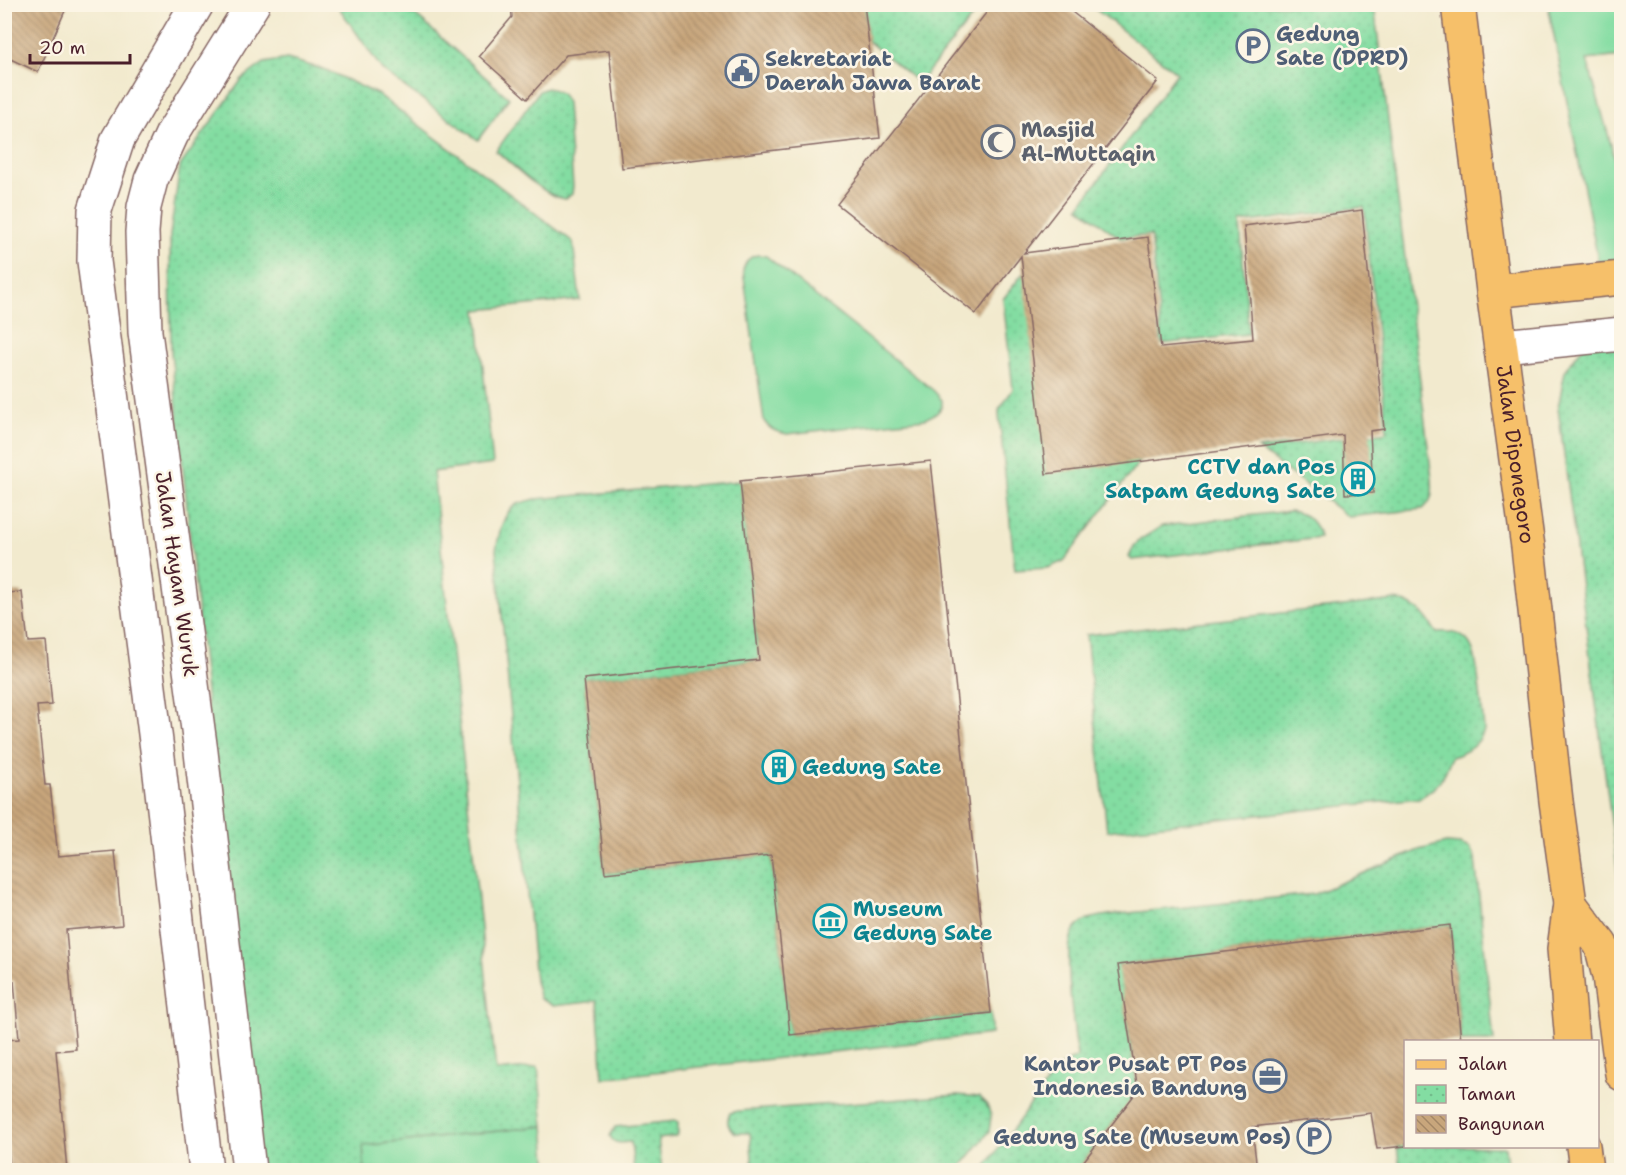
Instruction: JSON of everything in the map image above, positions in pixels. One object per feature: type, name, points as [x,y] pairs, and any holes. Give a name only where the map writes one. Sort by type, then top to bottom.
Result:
[{"type":"main road","name":"Jalan Diponegoro","points":[[1458,4],[1493,291],[1528,547],[1556,801],[1570,904],[1564,949],[1572,1040]]},
{"type":"main road","points":[[1493,291],[1622,278]]},
{"type":"main road","name":"Jalan Diponegoro","points":[[1570,904],[1601,945],[1615,975],[1612,1041],[1622,1074]]},
{"type":"main road","points":[[1565,980],[1615,975]]},
{"type":"main road","points":[[1584,1148],[1586,1170]]},
{"type":"street","name":"Jalan Hayam Wuruk","points":[[197,4],[118,139],[95,210],[94,261],[158,757],[205,1155]]},
{"type":"street","name":"Jalan Hayam Wuruk","points":[[249,1170],[201,752],[145,332],[142,232],[144,207],[151,180],[172,135],[253,4]]},
{"type":"street","points":[[103,336],[145,332]]},
{"type":"street","points":[[1502,346],[1622,334]]},
{"type":"street","points":[[158,757],[201,752]]},
{"type":"street","points":[[205,1155],[244,1134]]},
{"type":"green space","points":[[337,5],[404,5],[509,98],[478,140],[383,71]]},
{"type":"green space","points":[[864,5],[982,5],[919,83],[868,41]]},
{"type":"green space","points":[[1090,5],[1374,5],[1432,479],[1432,496],[1423,509],[1349,517],[1258,449],[1387,432],[1364,207],[1240,223],[1249,334],[1162,344],[1151,235],[1120,238],[1079,207],[1177,73]]},
{"type":"green space","points":[[1548,5],[1621,5],[1621,56],[1587,60],[1621,180],[1621,268],[1600,270]]},
{"type":"green space","points":[[287,59],[326,70],[379,95],[573,242],[580,300],[477,310],[493,464],[433,472],[496,1071],[538,1067],[544,1126],[363,1146],[365,1170],[255,1170],[171,352],[170,235],[180,166],[242,79],[264,63]]},
{"type":"green space","points":[[547,88],[560,92],[567,103],[573,186],[572,194],[565,199],[538,187],[496,151],[539,91]]},
{"type":"green space","points":[[759,255],[766,256],[934,391],[942,400],[942,407],[937,413],[925,419],[787,434],[769,427],[764,421],[743,270],[748,260]]},
{"type":"green space","points":[[1023,273],[1140,461],[1064,561],[1048,568],[1015,570],[999,410],[1013,389],[1003,299]]},
{"type":"green space","points":[[1621,331],[1621,898],[1558,408],[1565,371],[1584,345]]},
{"type":"green space","points":[[740,481],[759,660],[584,679],[605,873],[771,855],[790,1035],[991,1013],[991,1034],[603,1078],[597,1001],[553,1006],[540,999],[535,981],[496,550],[498,538],[504,519],[511,509],[518,504],[535,499]]},
{"type":"green space","points":[[1290,511],[1310,519],[1320,538],[1132,560],[1129,557],[1134,546],[1141,539],[1162,526]]},
{"type":"green space","points":[[1396,600],[1409,604],[1419,611],[1436,632],[1459,634],[1466,639],[1471,645],[1476,662],[1484,731],[1471,748],[1451,757],[1446,771],[1432,790],[1420,798],[1107,831],[1086,635]]},
{"type":"green space","points":[[1446,843],[1460,844],[1470,848],[1475,858],[1494,1040],[1461,1040],[1450,925],[1119,965],[1143,1127],[1122,1111],[1077,1170],[983,1170],[1055,1071],[1077,1057],[1070,993],[1069,957],[1073,932],[1079,924],[1088,919],[1109,915],[1314,894],[1419,850]]},
{"type":"green space","points":[[958,1095],[979,1097],[987,1105],[991,1116],[989,1132],[958,1170],[753,1170],[750,1133],[736,1133],[729,1127],[728,1122],[730,1113],[738,1111]]},
{"type":"green space","points":[[675,1121],[678,1123],[678,1134],[675,1137],[658,1139],[662,1170],[634,1170],[631,1142],[616,1142],[610,1136],[615,1127]]},
{"type":"green space","points":[[544,1126],[548,1170],[365,1170],[362,1146]]},
{"type":"green space","points":[[1404,1145],[1404,1148],[1505,1148],[1507,1164],[1489,1170],[1400,1170],[1397,1146]]},
{"type":"building","points":[[4,4],[68,4],[38,72],[4,56]]},
{"type":"building","name":"Sekretariat Daerah Jawa Barat","points":[[511,4],[864,4],[880,138],[622,168],[609,50],[566,55],[527,99],[479,56],[512,17]]},
{"type":"building","points":[[993,4],[1062,4],[1158,81],[1024,253],[1148,237],[1161,348],[1253,339],[1244,226],[1362,210],[1384,429],[1370,431],[1373,493],[1345,494],[1343,435],[1046,474],[1021,256],[976,314],[837,204]]},
{"type":"building","name":"Gedung Sate","points":[[931,461],[991,1013],[790,1035],[771,855],[605,873],[584,679],[759,660],[740,481]]},
{"type":"building","points":[[22,592],[28,642],[46,641],[52,705],[37,706],[45,785],[50,785],[58,856],[115,851],[122,925],[66,930],[76,1049],[56,1051],[67,1170],[10,1170],[7,1137],[4,1137],[4,1040],[19,1039],[14,981],[4,981],[4,593]]},
{"type":"building","name":"Kantor Pusat PT Pos Indonesia Bandung","points":[[1450,925],[1461,1040],[1404,1040],[1404,1146],[1377,1149],[1371,1113],[1252,1127],[1257,1170],[1077,1170],[1138,1090],[1118,965]]},
{"type":"place","name":"Gedung Sate (DPRD)","points":[[1253,46]]},
{"type":"place","name":"Sekretariat Daerah Jawa Barat","points":[[742,71]]},
{"type":"place","name":"Masjid Al-Muttaqin","points":[[998,142]]},
{"type":"place","name":"CCTV dan Pos Satpam Gedung Sate","points":[[1358,479]]},
{"type":"place","name":"Gedung Sate","points":[[779,767]]},
{"type":"place","name":"Museum Gedung Sate","points":[[830,921]]},
{"type":"place","name":"Kantor Pusat PT Pos Indonesia Bandung","points":[[1270,1076]]},
{"type":"place","name":"Gedung Sate (Museum Pos)","points":[[1314,1137]]}]
